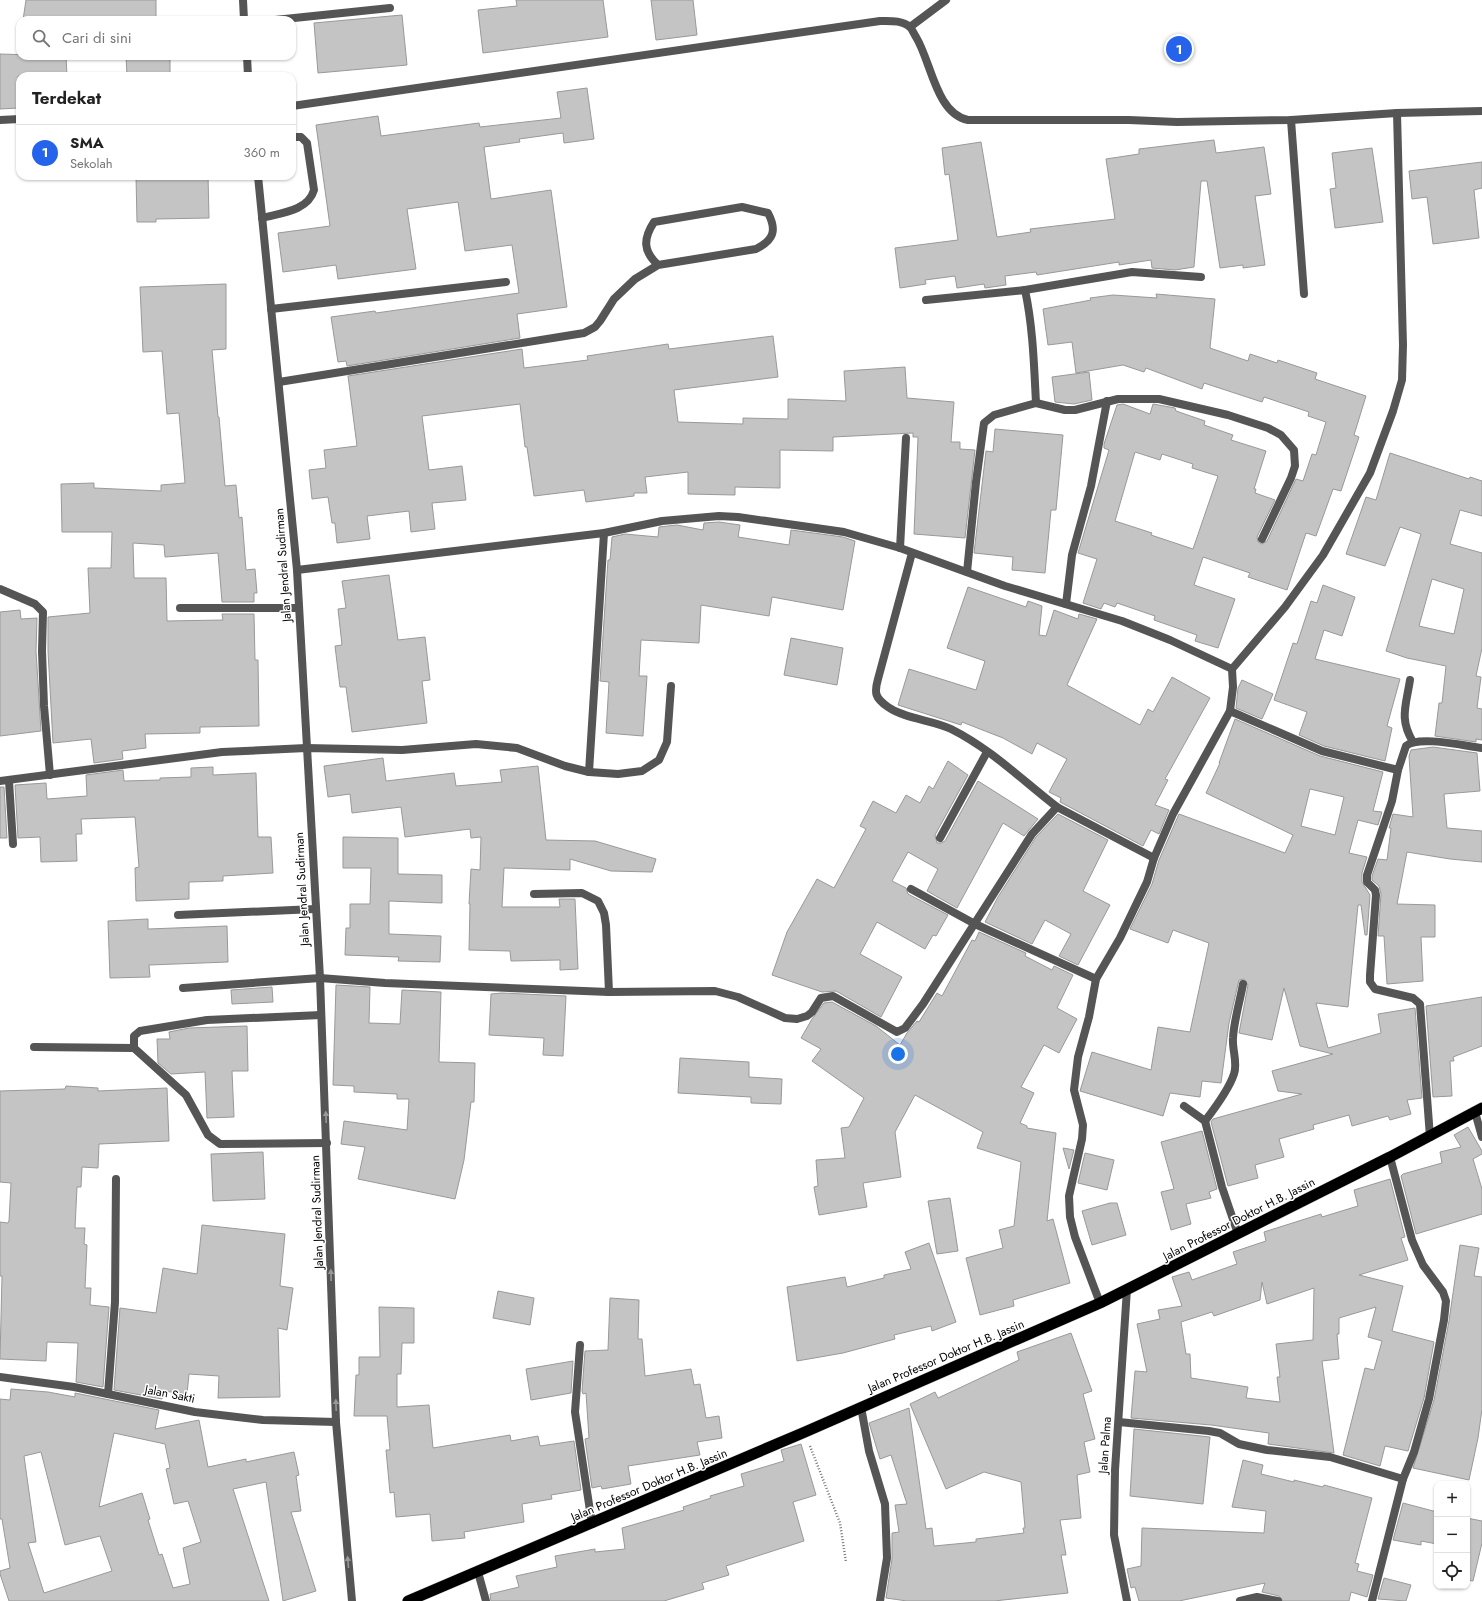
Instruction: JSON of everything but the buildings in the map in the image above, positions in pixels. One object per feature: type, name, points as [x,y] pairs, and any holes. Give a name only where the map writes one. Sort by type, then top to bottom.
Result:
[{"type":"highway","name":"Jalan Professor Doktor H.B. Jassin","points":[[408,1601],[592,1524],[1100,1303],[1127,1288],[1430,1137],[1478,1110]]},
{"type":"street","points":[[243,0],[244,16]]},
{"type":"street","points":[[910,27],[946,0]]},
{"type":"street","points":[[296,18],[390,8]]},
{"type":"street","points":[[296,105],[880,20],[897,21],[910,27],[926,55],[940,97],[947,107],[959,118],[989,121],[1291,120],[1398,113],[1482,111]]},
{"type":"street","points":[[247,60],[248,72]]},
{"type":"street","points":[[1100,1303],[1075,1237],[1070,1217],[1068,1196],[1082,1139],[1082,1125],[1074,1090],[1075,1070],[1089,1017],[1096,979],[1120,938],[1147,882],[1154,858],[1172,814],[1230,711],[1233,688],[1232,669],[1285,607],[1323,555],[1370,473],[1393,411],[1402,380],[1403,345],[1398,113]]},
{"type":"street","points":[[0,120],[16,119]]},
{"type":"street","points":[[1291,120],[1304,294]]},
{"type":"street","points":[[262,218],[305,205],[312,196],[314,190],[307,143],[301,138],[296,137]]},
{"type":"street","name":"Jalan Jendral Sudirman","points":[[258,180],[297,570],[320,978],[336,1422],[352,1601]]},
{"type":"street","points":[[279,382],[584,332],[595,327],[614,299],[635,279],[658,265],[756,249],[765,245],[774,232],[773,222],[768,213],[742,207],[654,222],[647,233],[646,244],[650,257],[658,265]]},
{"type":"street","points":[[926,300],[1025,290],[1132,272],[1201,277]]},
{"type":"street","points":[[271,309],[506,282]]},
{"type":"street","points":[[1025,290],[1032,335],[1036,403]]},
{"type":"street","points":[[967,572],[976,482],[984,423],[994,415],[1036,403],[1065,410],[1090,407],[1107,401],[1133,397],[1159,398],[1262,426],[1281,435],[1289,442],[1294,450],[1295,458],[1291,478],[1262,539]]},
{"type":"street","points":[[1066,604],[1072,554],[1091,486],[1107,401]]},
{"type":"street","points":[[900,548],[906,438]]},
{"type":"street","points":[[297,570],[604,533],[662,521],[719,516],[738,517],[844,532],[900,548],[967,572],[1122,621],[1170,640],[1232,669]]},
{"type":"street","points":[[589,772],[604,533]]},
{"type":"street","points":[[912,553],[875,691],[876,696],[889,708],[950,728],[1003,762],[1018,777],[1057,807],[1154,858]]},
{"type":"street","points":[[0,589],[35,604],[43,612],[42,651],[44,706],[50,775]]},
{"type":"street","points":[[180,608],[298,608]]},
{"type":"street","points":[[1410,680],[1404,721],[1407,732],[1413,742]]},
{"type":"street","points":[[0,781],[222,752],[306,748],[402,750],[494,745],[517,748],[565,766],[589,772],[618,774],[642,771],[659,760],[667,742],[671,686]]},
{"type":"street","points":[[1230,711],[1322,751],[1398,770]]},
{"type":"street","points":[[1430,1137],[1420,1004],[1413,998],[1375,990],[1370,982],[1370,964],[1376,895],[1375,890],[1367,882],[1367,876],[1392,801],[1398,770],[1406,746],[1413,742],[1429,742],[1482,748]]},
{"type":"street","points":[[940,838],[987,752]]},
{"type":"street","points":[[9,781],[13,844]]},
{"type":"street","points":[[183,988],[320,978],[385,983],[609,992],[715,991],[738,997],[785,1018],[797,1019],[807,1016],[812,1012],[821,998],[833,996],[889,1028],[900,1031],[905,1028],[923,1004],[1032,834],[1057,807]]},
{"type":"street","points":[[912,889],[975,924],[1096,979]]},
{"type":"street","points":[[534,894],[582,893],[598,901],[604,913],[606,925],[609,992]]},
{"type":"street","points":[[178,915],[315,909]]},
{"type":"street","points":[[1205,1121],[1216,1107],[1234,1075],[1236,1064],[1233,1051],[1233,1037],[1243,984]]},
{"type":"street","points":[[134,1048],[134,1036],[140,1031],[207,1020],[321,1015]]},
{"type":"street","points":[[34,1047],[134,1048],[186,1095],[208,1134],[220,1144],[327,1143]]},
{"type":"street","points":[[1184,1106],[1205,1121],[1222,1186],[1238,1234]]},
{"type":"street","points":[[1478,1110],[1482,1137]]},
{"type":"street","points":[[1372,1601],[1403,1479],[1414,1452],[1429,1399],[1446,1302],[1443,1292],[1422,1265],[1412,1240],[1390,1157]]},
{"type":"street","points":[[108,1394],[115,1302],[116,1179]]},
{"type":"street","name":"Jalan Palma","points":[[1127,1288],[1114,1535],[1128,1601]]},
{"type":"street","points":[[580,1345],[575,1412],[592,1524]]},
{"type":"street","name":"Jalan Sakti","points":[[0,1377],[108,1394],[189,1410],[263,1420],[336,1422]]},
{"type":"street","points":[[861,1407],[869,1451],[885,1504],[887,1558],[880,1601]]},
{"type":"street","points":[[1119,1422],[1209,1430],[1220,1433],[1239,1444],[1275,1451],[1330,1457],[1403,1479]]},
{"type":"street","points":[[478,1572],[486,1601]]},
{"type":"street","points":[[1240,1601],[1257,1598],[1278,1601]]},
{"type":"path","points":[[805,1432],[840,1523],[846,1562]]},
{"type":"place","name":"SMA","points":[[1179,49]]}]
